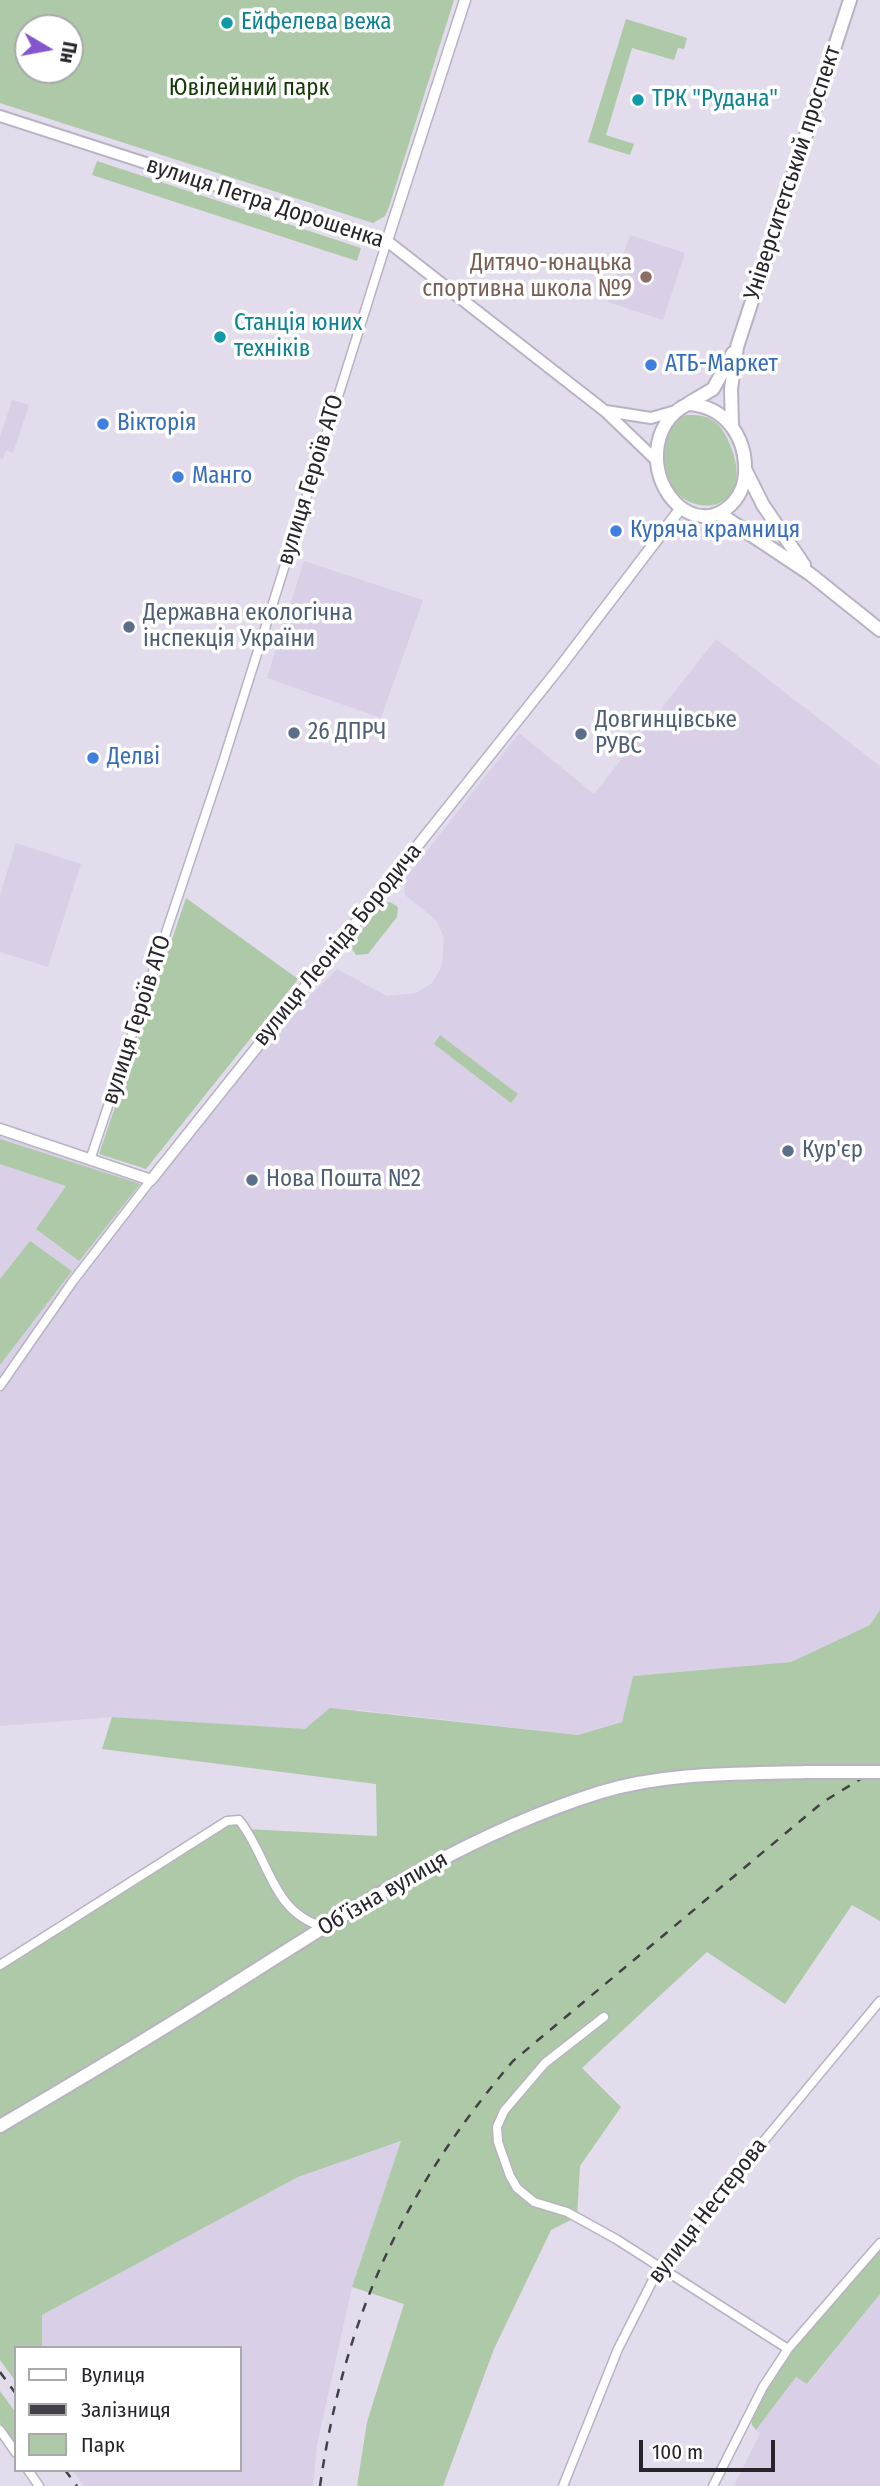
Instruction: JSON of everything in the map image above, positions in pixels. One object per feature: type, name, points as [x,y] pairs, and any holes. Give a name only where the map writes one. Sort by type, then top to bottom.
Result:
[{"type":"main road","name":"Університетський проспект","points":[[737,347],[849,0]]},
{"type":"main road","name":"вулиця Петра Дорошенка","points":[[0,116],[387,241],[606,411],[657,461]]},
{"type":"main road","points":[[606,411],[651,418],[701,399],[713,388],[737,347]]},
{"type":"main road","points":[[737,347],[731,389],[732,425],[746,471],[762,505],[810,574]]},
{"type":"main road","points":[[688,404],[708,406],[732,425]]},
{"type":"main road","points":[[672,412],[660,433],[657,461],[669,493],[681,508],[706,515],[720,514],[744,527],[810,574],[880,630]]},
{"type":"main road","points":[[720,514],[740,495],[746,471]]},
{"type":"main road","name":"Обʼїзна вулиця","points":[[0,2126],[406,1878],[509,1826],[602,1792],[688,1776],[880,1772]]},
{"type":"street","name":"вулиця Героїв АТО","points":[[90,1160],[218,777],[465,0]]},
{"type":"street","name":"вулиця Леоніда Бородича","points":[[0,1386],[73,1281],[151,1180],[560,667],[681,508]]},
{"type":"street","points":[[0,1129],[151,1180]]},
{"type":"street","points":[[0,1965],[227,1821],[239,1820],[283,1901],[297,1916],[324,1927]]},
{"type":"street","name":"вулиця Нестерова","points":[[563,2486],[618,2349],[660,2266],[880,2001]]},
{"type":"street","points":[[604,2017],[545,2063],[516,2093],[498,2127],[498,2142],[510,2176],[525,2196],[577,2217],[660,2266],[789,2349]]},
{"type":"street","points":[[713,2486],[763,2387],[789,2349],[880,2243]]},
{"type":"street","points":[[0,2430],[14,2450]]},
{"type":"shaded area","name":"Дитячо-юнацька спортивна школа №9","points":[[630,235],[685,253],[663,320],[608,302]]},
{"type":"shaded area","points":[[12,400],[29,405],[13,453],[6,450],[3,459],[0,459],[0,437]]},
{"type":"shaded area","points":[[304,561],[423,600],[381,718],[267,678]]},
{"type":"shaded area","points":[[716,639],[880,766],[880,1610],[870,1625],[791,1662],[633,1676],[622,1722],[578,1735],[358,1710],[315,1730],[112,1717],[0,1726],[0,1135],[143,1182],[107,1236],[251,1053],[337,969],[387,996],[416,993],[432,983],[442,966],[444,937],[436,920],[405,895],[404,880],[519,733],[594,794]]},
{"type":"shaded area","points":[[16,843],[81,864],[48,967],[0,952],[0,895]]},
{"type":"shaded area","points":[[402,2141],[352,2287],[317,2445],[313,2486],[84,2486],[74,2472],[242,2472],[242,2346],[42,2346],[42,2315],[298,2177]]},
{"type":"shaded area","points":[[880,2294],[880,2486],[734,2486],[760,2433],[756,2430],[796,2376],[808,2384]]},
{"type":"green space","name":"Ювілейний парк","points":[[0,0],[454,0],[389,207],[385,216],[373,223],[0,103]]},
{"type":"green space","points":[[626,19],[687,38],[684,49],[678,48],[674,60],[632,48],[606,135],[634,144],[630,155],[588,142]]},
{"type":"green space","points":[[97,161],[361,248],[357,261],[92,175]]},
{"type":"green space","points":[[686,415],[707,417],[717,423],[728,440],[737,470],[733,491],[720,503],[703,505],[685,499],[670,485],[662,462],[664,432],[678,418]]},
{"type":"green space","points":[[186,898],[298,979],[146,1169],[99,1154]]},
{"type":"green space","points":[[390,902],[398,907],[397,917],[368,954],[356,955],[352,949],[353,941],[383,904]]},
{"type":"green space","points":[[440,1035],[518,1094],[511,1103],[434,1044]]},
{"type":"green space","points":[[0,1139],[140,1184],[79,1261],[36,1229],[66,1186],[0,1164]]},
{"type":"green space","points":[[30,1241],[72,1271],[0,1365],[0,1279]]},
{"type":"green space","points":[[880,1610],[880,1921],[852,1905],[785,2004],[707,1952],[582,2068],[621,2107],[580,2166],[577,2217],[551,2230],[494,2349],[443,2486],[357,2486],[367,2422],[404,2304],[352,2287],[401,2141],[298,2177],[42,2315],[42,2346],[14,2346],[14,2379],[0,2360],[0,1965],[227,1821],[239,1820],[247,1829],[377,1836],[376,1784],[102,1749],[112,1717],[305,1729],[330,1708],[578,1735],[622,1722],[633,1676],[791,1662],[870,1625]]},
{"type":"green space","points":[[880,2250],[880,2294],[807,2384],[796,2377],[756,2430],[752,2425],[756,2408],[785,2361]]},
{"type":"green space","points":[[0,2391],[14,2410],[14,2442],[0,2423]]},
{"type":"railway","points":[[320,2486],[345,2367],[384,2259],[410,2208],[474,2109],[513,2061],[823,1802],[880,1767]]},
{"type":"railway","points":[[0,2372],[14,2391]]},
{"type":"railway","points":[[66,2472],[77,2486]]},
{"type":"place","name":"Ейфелева вежа","points":[[227,23]]},
{"type":"place","name":"ТРК \"Рудана\"","points":[[638,100]]},
{"type":"place","name":"Дитячо-юнацька спортивна школа №9","points":[[646,277]]},
{"type":"place","name":"Станція юних техніків","points":[[220,337]]},
{"type":"place","name":"АТБ-Маркет","points":[[651,365]]},
{"type":"place","name":"Вікторія","points":[[103,424]]},
{"type":"place","name":"Манго","points":[[178,477]]},
{"type":"place","name":"Куряча крамниця","points":[[616,531]]},
{"type":"place","name":"Державна екологічна інспекція України","points":[[129,627]]},
{"type":"place","name":"26 ДПРЧ","points":[[294,733]]},
{"type":"place","name":"Довгинцівське РУВС","points":[[581,734]]},
{"type":"place","name":"Делві","points":[[93,758]]},
{"type":"place","name":"Кур'єр","points":[[788,1151]]},
{"type":"place","name":"Нова Пошта №2","points":[[252,1180]]}]
